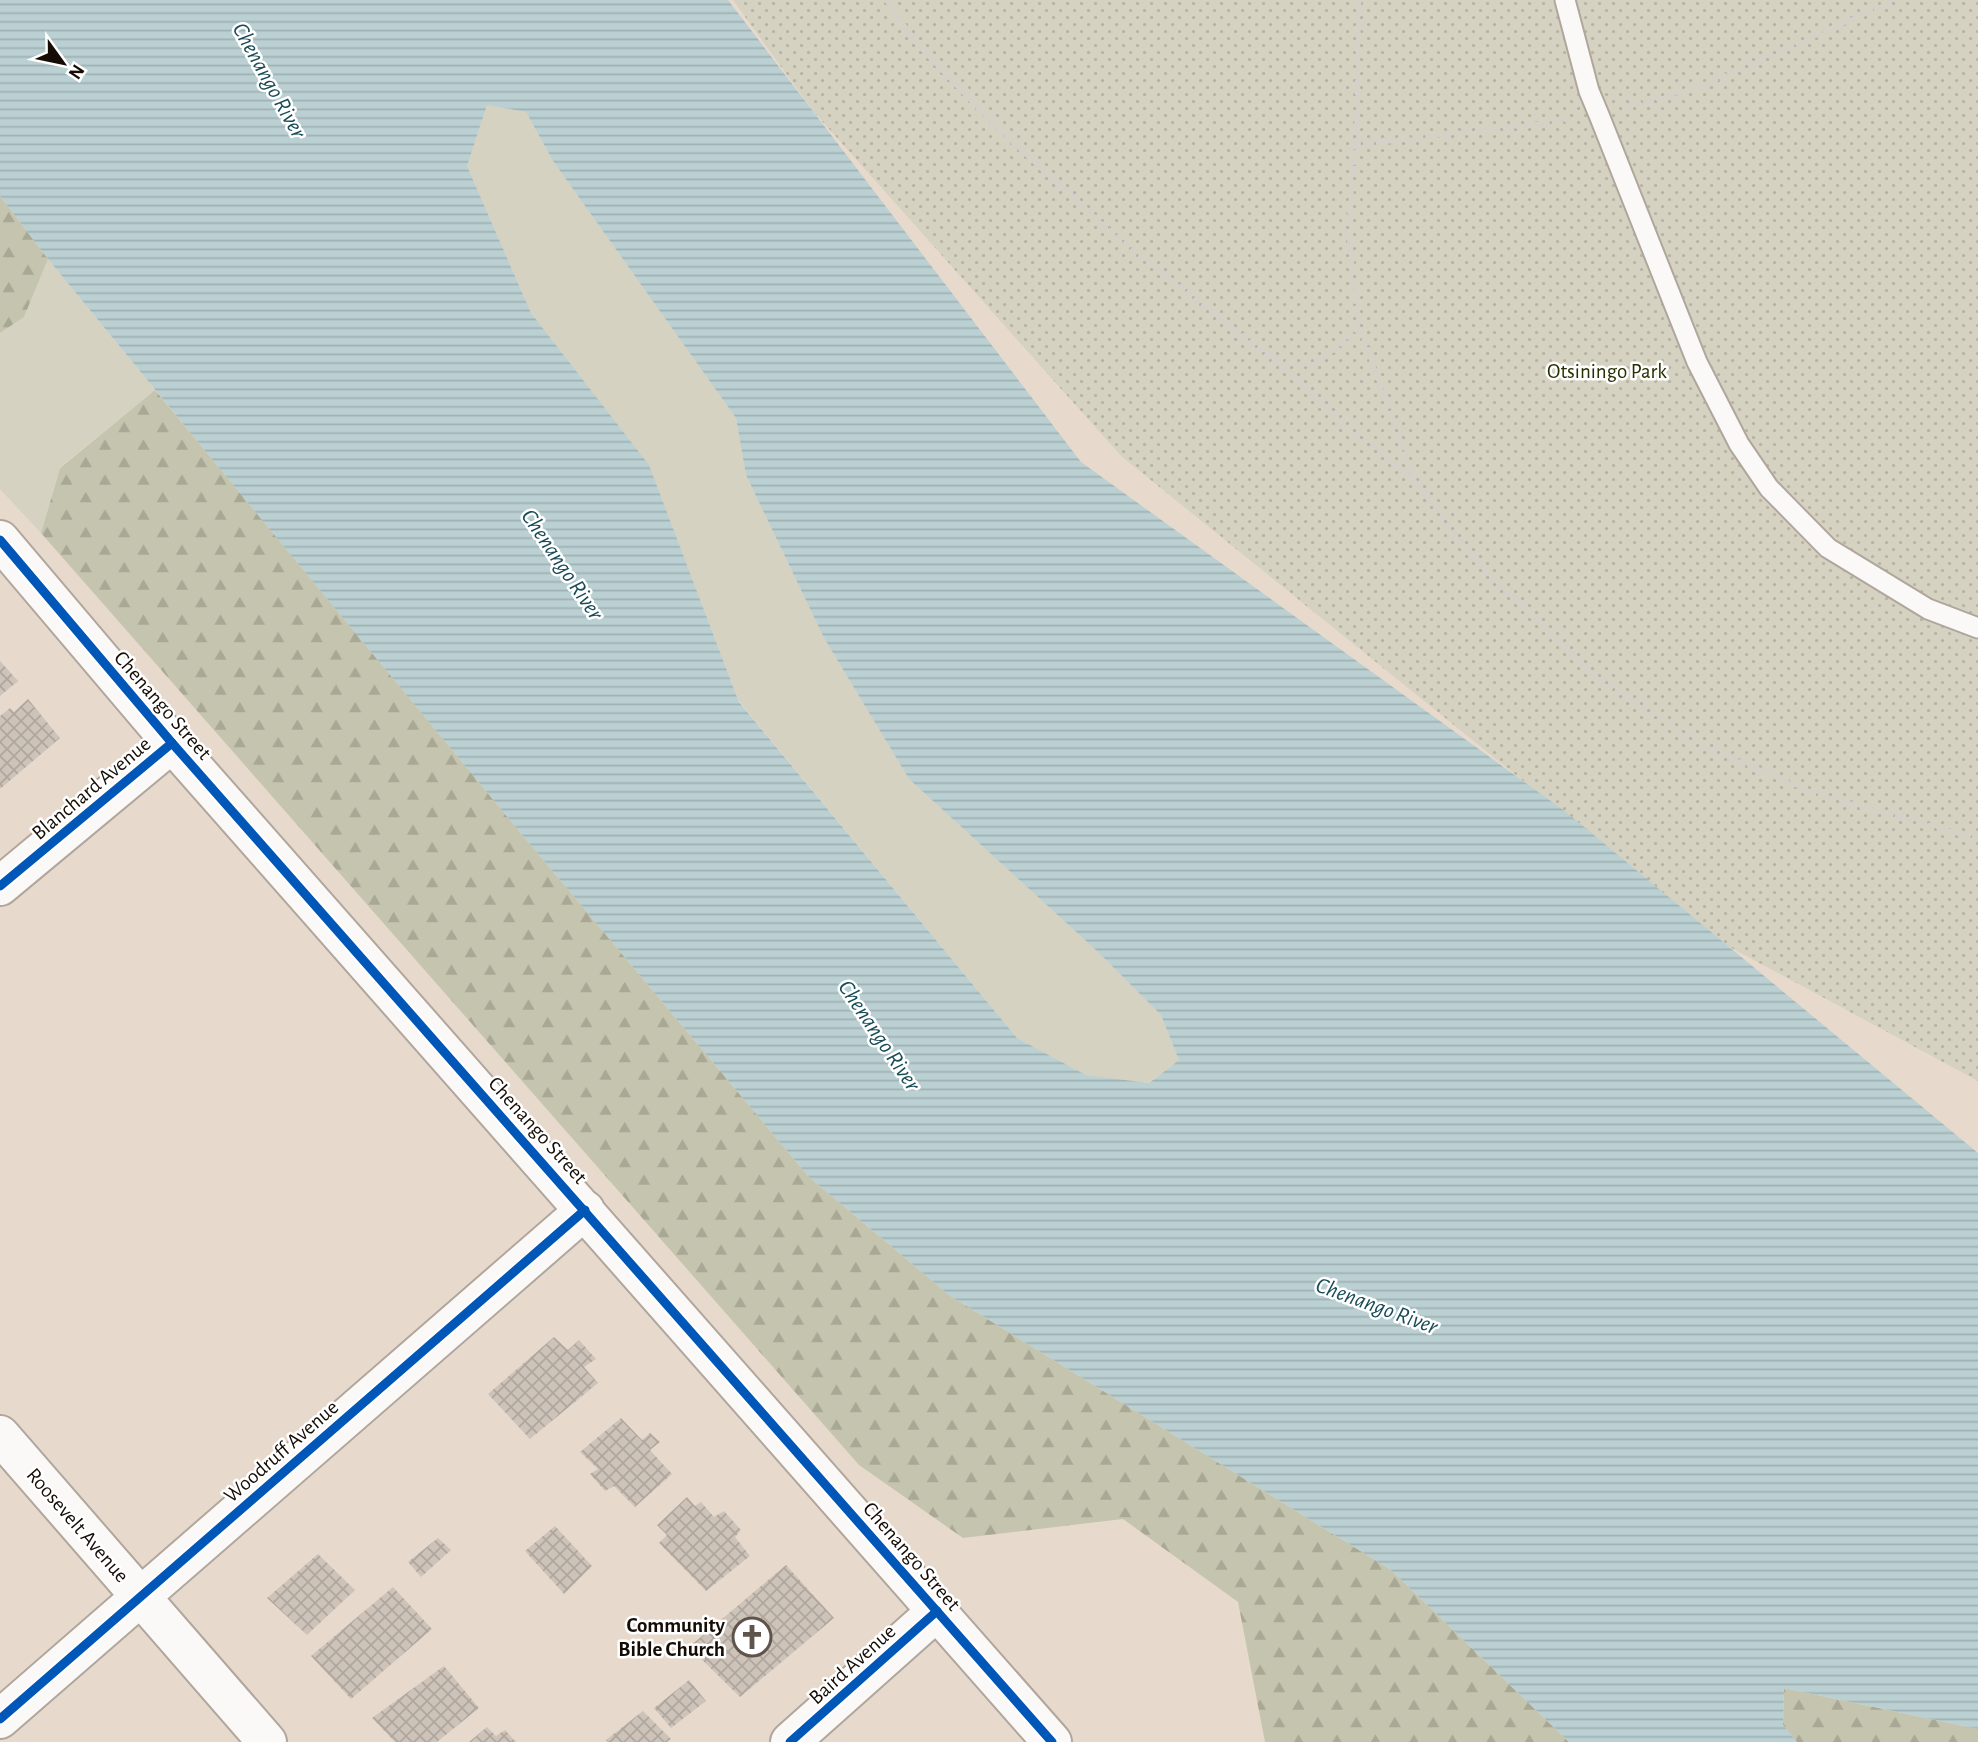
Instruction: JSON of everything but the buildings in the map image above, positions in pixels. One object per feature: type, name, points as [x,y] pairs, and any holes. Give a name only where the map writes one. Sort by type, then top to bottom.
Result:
[{"type":"street","name":"Chenango Street","points":[[0,540],[172,743],[1052,1742]]},
{"type":"street","name":"Blanchard Avenue","points":[[0,886],[172,743]]},
{"type":"street","name":"Woodruff Avenue","points":[[0,1719],[585,1210]]},
{"type":"street","name":"Roosevelt Avenue","points":[[0,1435],[267,1742]]},
{"type":"street","name":"Baird Avenue","points":[[790,1742],[937,1612]]},
{"type":"lane","points":[[1565,0],[1599,115],[1697,362],[1739,444],[1769,488],[1828,548],[1928,609],[1978,628]]},
{"type":"path","points":[[886,0],[919,46],[999,130],[1118,238],[1261,350],[1416,483],[1480,567],[1596,676],[1701,745],[1817,794],[1978,839]]},
{"type":"path","points":[[1359,0],[1356,145],[1348,228],[1359,326],[1416,483]]},
{"type":"path","points":[[1356,145],[1536,125],[1599,115],[1699,87],[1896,0]]},
{"type":"path","points":[[1261,350],[1297,366],[1318,360],[1340,346],[1359,326]]},
{"type":"green space","name":"Otsiningo Park","points":[[733,0],[1978,0],[1978,1081],[1726,945],[1121,456],[813,111]]},
{"type":"green space","points":[[487,105],[526,112],[553,161],[736,418],[746,475],[824,638],[909,779],[1097,951],[1161,1015],[1179,1060],[1148,1083],[1086,1075],[1017,1038],[739,701],[649,466],[531,313],[467,166]]},
{"type":"green space","points":[[0,196],[48,259],[24,317],[0,333]]},
{"type":"green space","points":[[48,259],[155,390],[60,467],[41,533],[0,489],[0,333],[24,317]]},
{"type":"green space","points":[[155,390],[809,1177],[949,1295],[1391,1570],[1569,1742],[1265,1742],[1238,1602],[1123,1519],[963,1538],[859,1465],[41,533],[60,468]]},
{"type":"green space","points":[[1784,1688],[1978,1729],[1978,1742],[1797,1742],[1783,1725]]},
{"type":"water","name":"Chenango River","points":[[0,0],[728,0],[1081,462],[1566,812],[1978,1153],[1978,1729],[1784,1688],[1783,1725],[1797,1742],[1569,1742],[1391,1570],[949,1295],[809,1177],[239,492],[48,259],[0,196]],"holes":[[[487,105],[526,112],[553,161],[736,418],[746,475],[824,638],[909,779],[1097,951],[1161,1015],[1179,1060],[1149,1083],[1086,1075],[1017,1038],[739,702],[649,465],[531,313],[467,166]]]},
{"type":"cycle path","points":[[0,540],[172,743],[1052,1742]]},
{"type":"cycle path","points":[[0,886],[172,743]]},
{"type":"cycle path","points":[[0,1719],[585,1210]]},
{"type":"cycle path","points":[[790,1742],[937,1611]]},
{"type":"place","name":"Community Bible Church","points":[[752,1637]]}]
